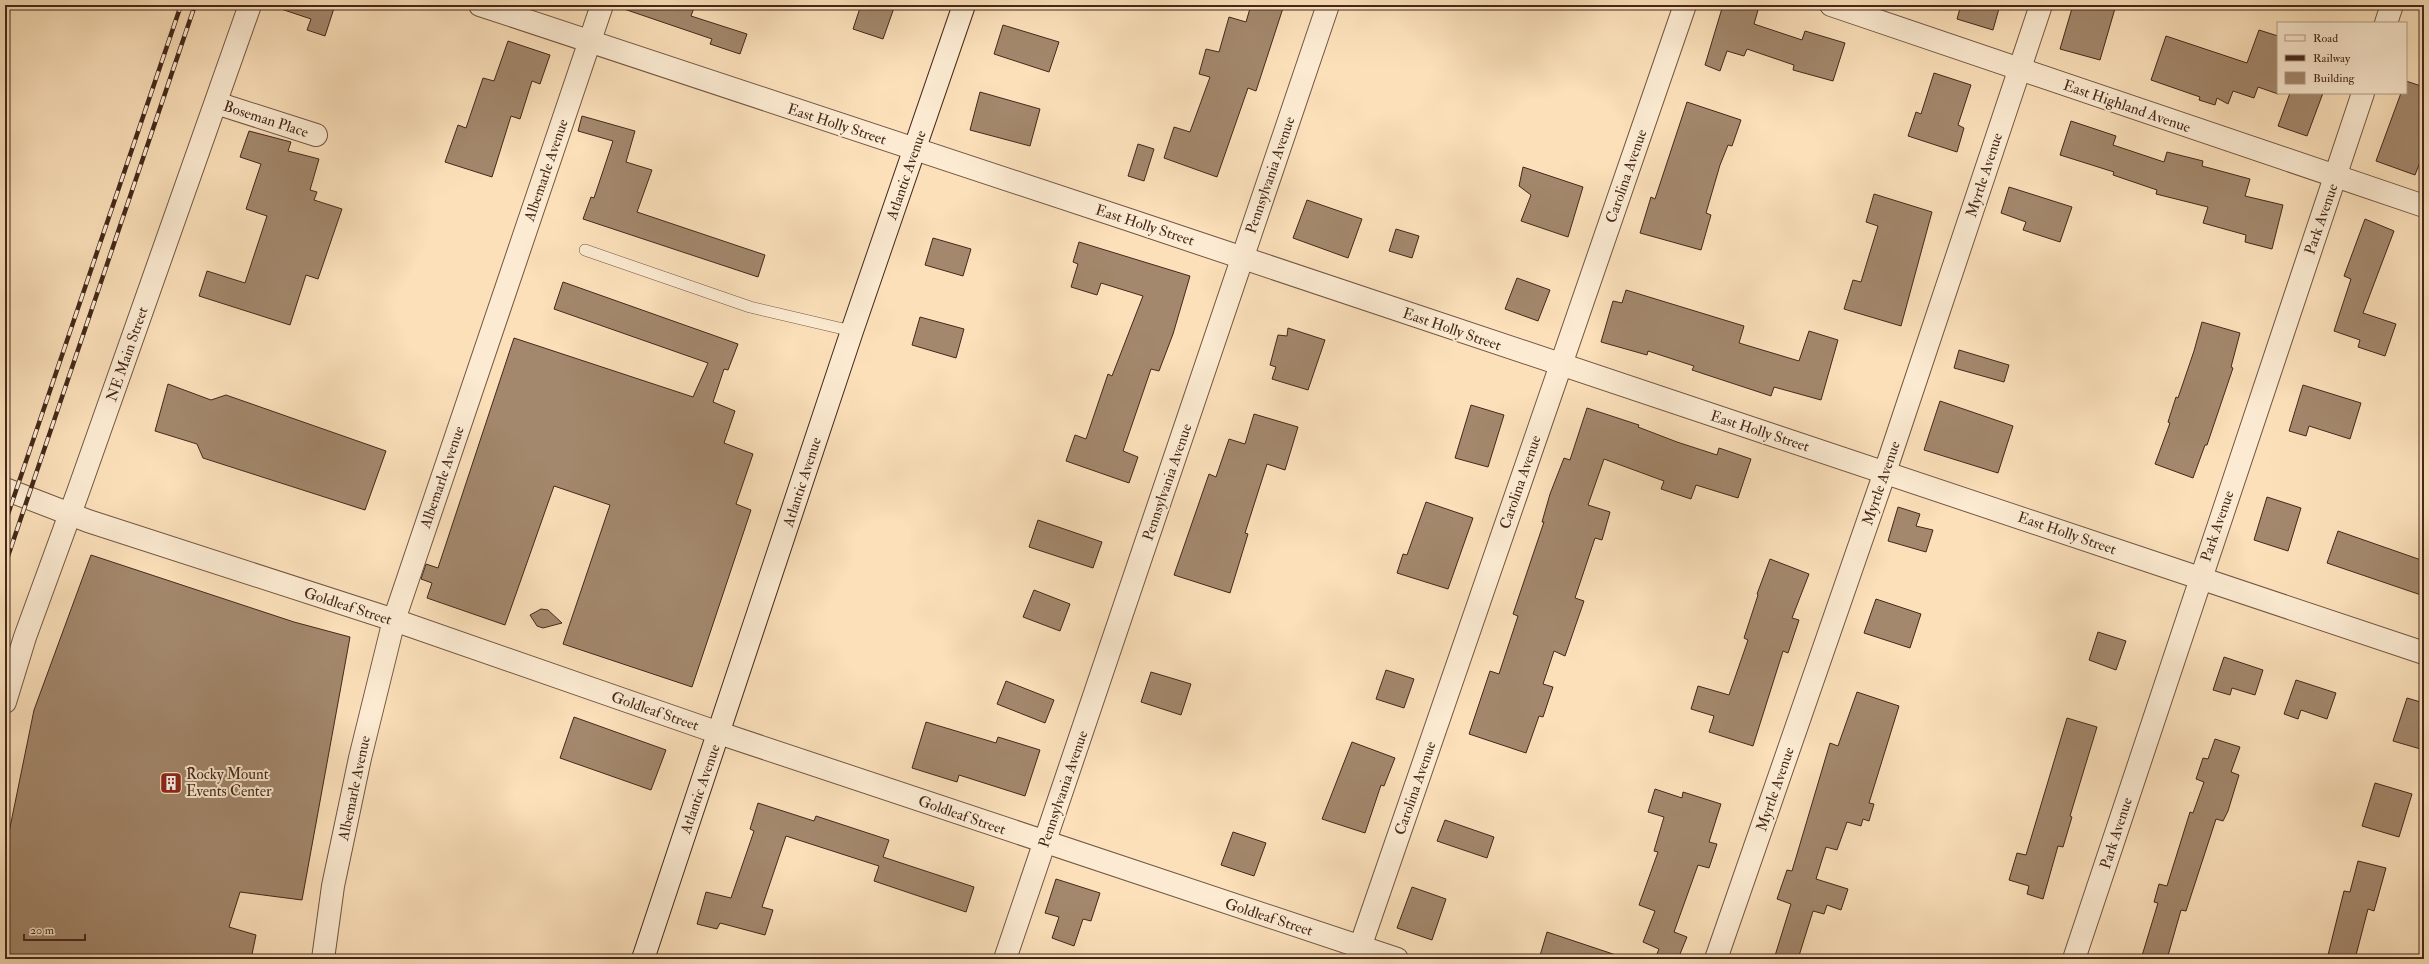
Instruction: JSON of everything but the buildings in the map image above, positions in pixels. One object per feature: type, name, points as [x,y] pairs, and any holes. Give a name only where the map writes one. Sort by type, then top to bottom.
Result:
[{"type":"street","name":"NE Main Street","points":[[5,702],[25,637],[250,5]]},
{"type":"street","name":"East Holly Street","points":[[480,5],[1243,257],[1560,366],[1885,472],[2424,653]]},
{"type":"street","name":"Albemarle Avenue","points":[[323,959],[333,886],[358,765],[394,620],[602,5]]},
{"type":"street","name":"Atlantic Avenue","points":[[643,959],[852,331],[964,5]]},
{"type":"street","name":"Pennsylvania Avenue","points":[[1005,959],[1328,5]]},
{"type":"street","name":"Carolina Avenue","points":[[1358,953],[1685,5]]},
{"type":"street","name":"East Highland Avenue","points":[[1831,5],[2424,206]]},
{"type":"street","name":"Myrtle Avenue","points":[[1716,959],[1885,472],[2041,5]]},
{"type":"street","points":[[2386,22],[2392,5]]},
{"type":"street","name":"Park Avenue","points":[[2074,959],[2363,94]]},
{"type":"street","name":"Boseman Place","points":[[216,103],[316,135]]},
{"type":"street","name":"Goldleaf Street","points":[[5,489],[69,514],[394,620],[719,733],[1045,843],[1358,953],[1397,959]]},
{"type":"lane","points":[[585,250],[750,307],[852,331]]},
{"type":"railway","points":[[5,523],[181,5]]},
{"type":"railway","points":[[5,565],[195,5]]},
{"type":"place","name":"Rocky Mount Events Center","points":[[171,783]]}]
